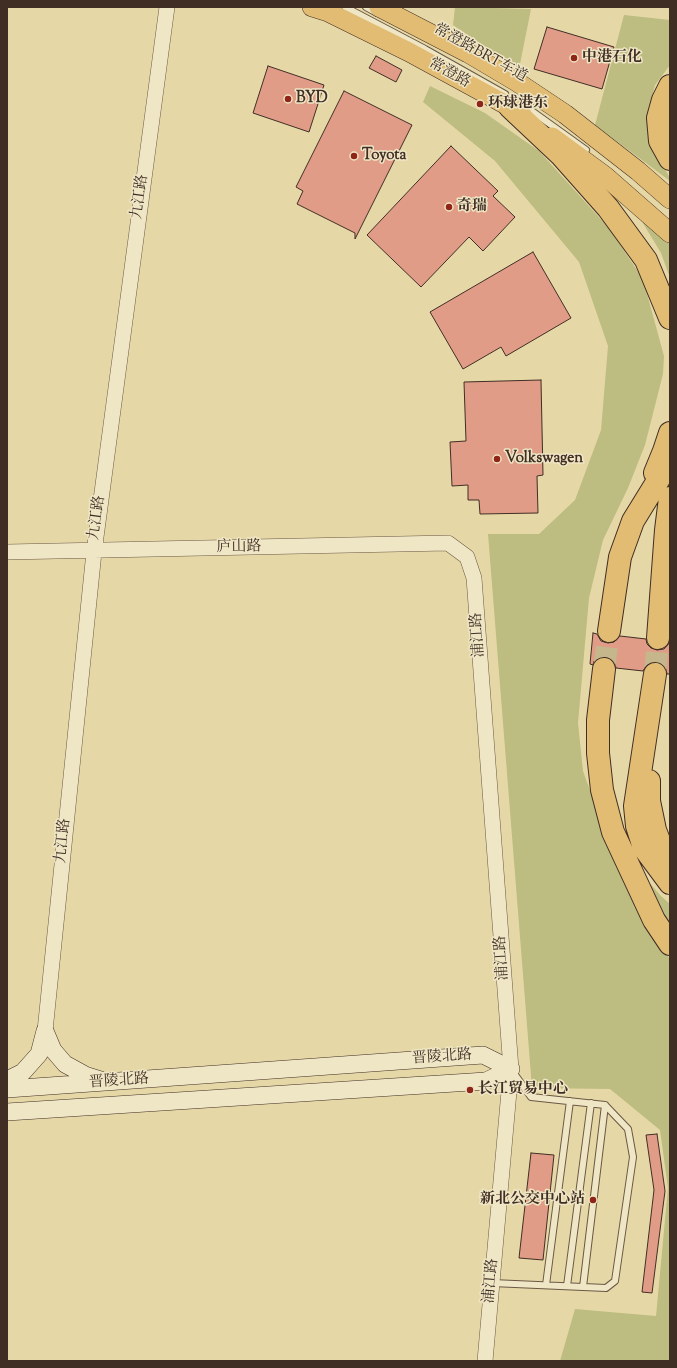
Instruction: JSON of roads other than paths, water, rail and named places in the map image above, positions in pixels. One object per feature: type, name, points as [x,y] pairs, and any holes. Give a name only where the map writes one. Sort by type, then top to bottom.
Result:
[{"type":"highway","points":[[670,86],[663,100],[658,118],[660,141],[670,159]]},
{"type":"highway","points":[[512,101],[608,208],[646,260],[670,318]]},
{"type":"highway","points":[[609,631],[620,557],[633,520],[664,451],[670,433]]},
{"type":"highway","points":[[633,520],[670,461]]},
{"type":"highway","points":[[658,638],[666,530],[670,498]]},
{"type":"highway","points":[[663,572],[670,543]]},
{"type":"highway","points":[[604,670],[598,720],[598,753],[602,790],[613,832],[654,920],[670,944]]},
{"type":"highway","points":[[655,674],[635,806],[637,826],[644,848],[670,883]]},
{"type":"highway","points":[[650,713],[649,801],[655,830],[660,843],[670,859]]},
{"type":"highway","points":[[598,753],[608,791],[635,851],[651,876],[670,897]]},
{"type":"main road","name":"常澄路","points":[[312,7],[328,12],[512,101],[605,176],[670,233]]},
{"type":"main road","name":"常澄路","points":[[383,13],[468,53],[524,86],[565,114],[638,171],[670,199]]},
{"type":"main road","points":[[7,1080],[23,1072],[39,1054],[45,1031]]},
{"type":"main road","points":[[45,1031],[53,1050],[65,1064],[85,1075],[107,1082]]},
{"type":"main road","name":"晋陵北路","points":[[7,1089],[483,1055],[511,1069]]},
{"type":"main road","name":"晋陵北路","points":[[7,1112],[486,1081],[511,1069]]},
{"type":"street","name":"九江路","points":[[45,1031],[94,552],[167,7]]},
{"type":"street","name":"庐山路","points":[[7,552],[94,552],[448,544],[467,556]]},
{"type":"street","name":"浦江路","points":[[467,556],[474,578],[511,1069],[485,1361]]},
{"type":"lane","points":[[345,7],[425,48],[572,139],[589,153]]},
{"type":"lane","points":[[366,7],[383,13]]},
{"type":"lane","name":"常澄路BRT车道","points":[[478,67],[517,88],[547,110]]},
{"type":"lane","points":[[583,137],[670,206]]},
{"type":"lane","points":[[492,1283],[606,1288],[615,1281],[633,1157],[628,1129],[605,1105],[532,1097],[511,1069]]},
{"type":"lane","points":[[546,1286],[570,1101]]},
{"type":"lane","points":[[567,1286],[591,1103]]},
{"type":"lane","points":[[583,1287],[605,1105]]},
{"type":"tunnel","points":[[604,669],[609,631]]},
{"type":"tunnel","points":[[655,674],[658,638]]},
{"type":"place","name":"中港石化","points":[[574,58]]},
{"type":"place","name":"BYD","points":[[288,99]]},
{"type":"place","name":"环球港东","points":[[480,104]]},
{"type":"place","name":"Toyota","points":[[354,156]]},
{"type":"place","name":"奇瑞","points":[[449,207]]},
{"type":"place","name":"Volkswagen","points":[[497,459]]},
{"type":"place","name":"长江贸易中心","points":[[470,1090]]},
{"type":"place","name":"新北公交中心站","points":[[593,1200]]}]
